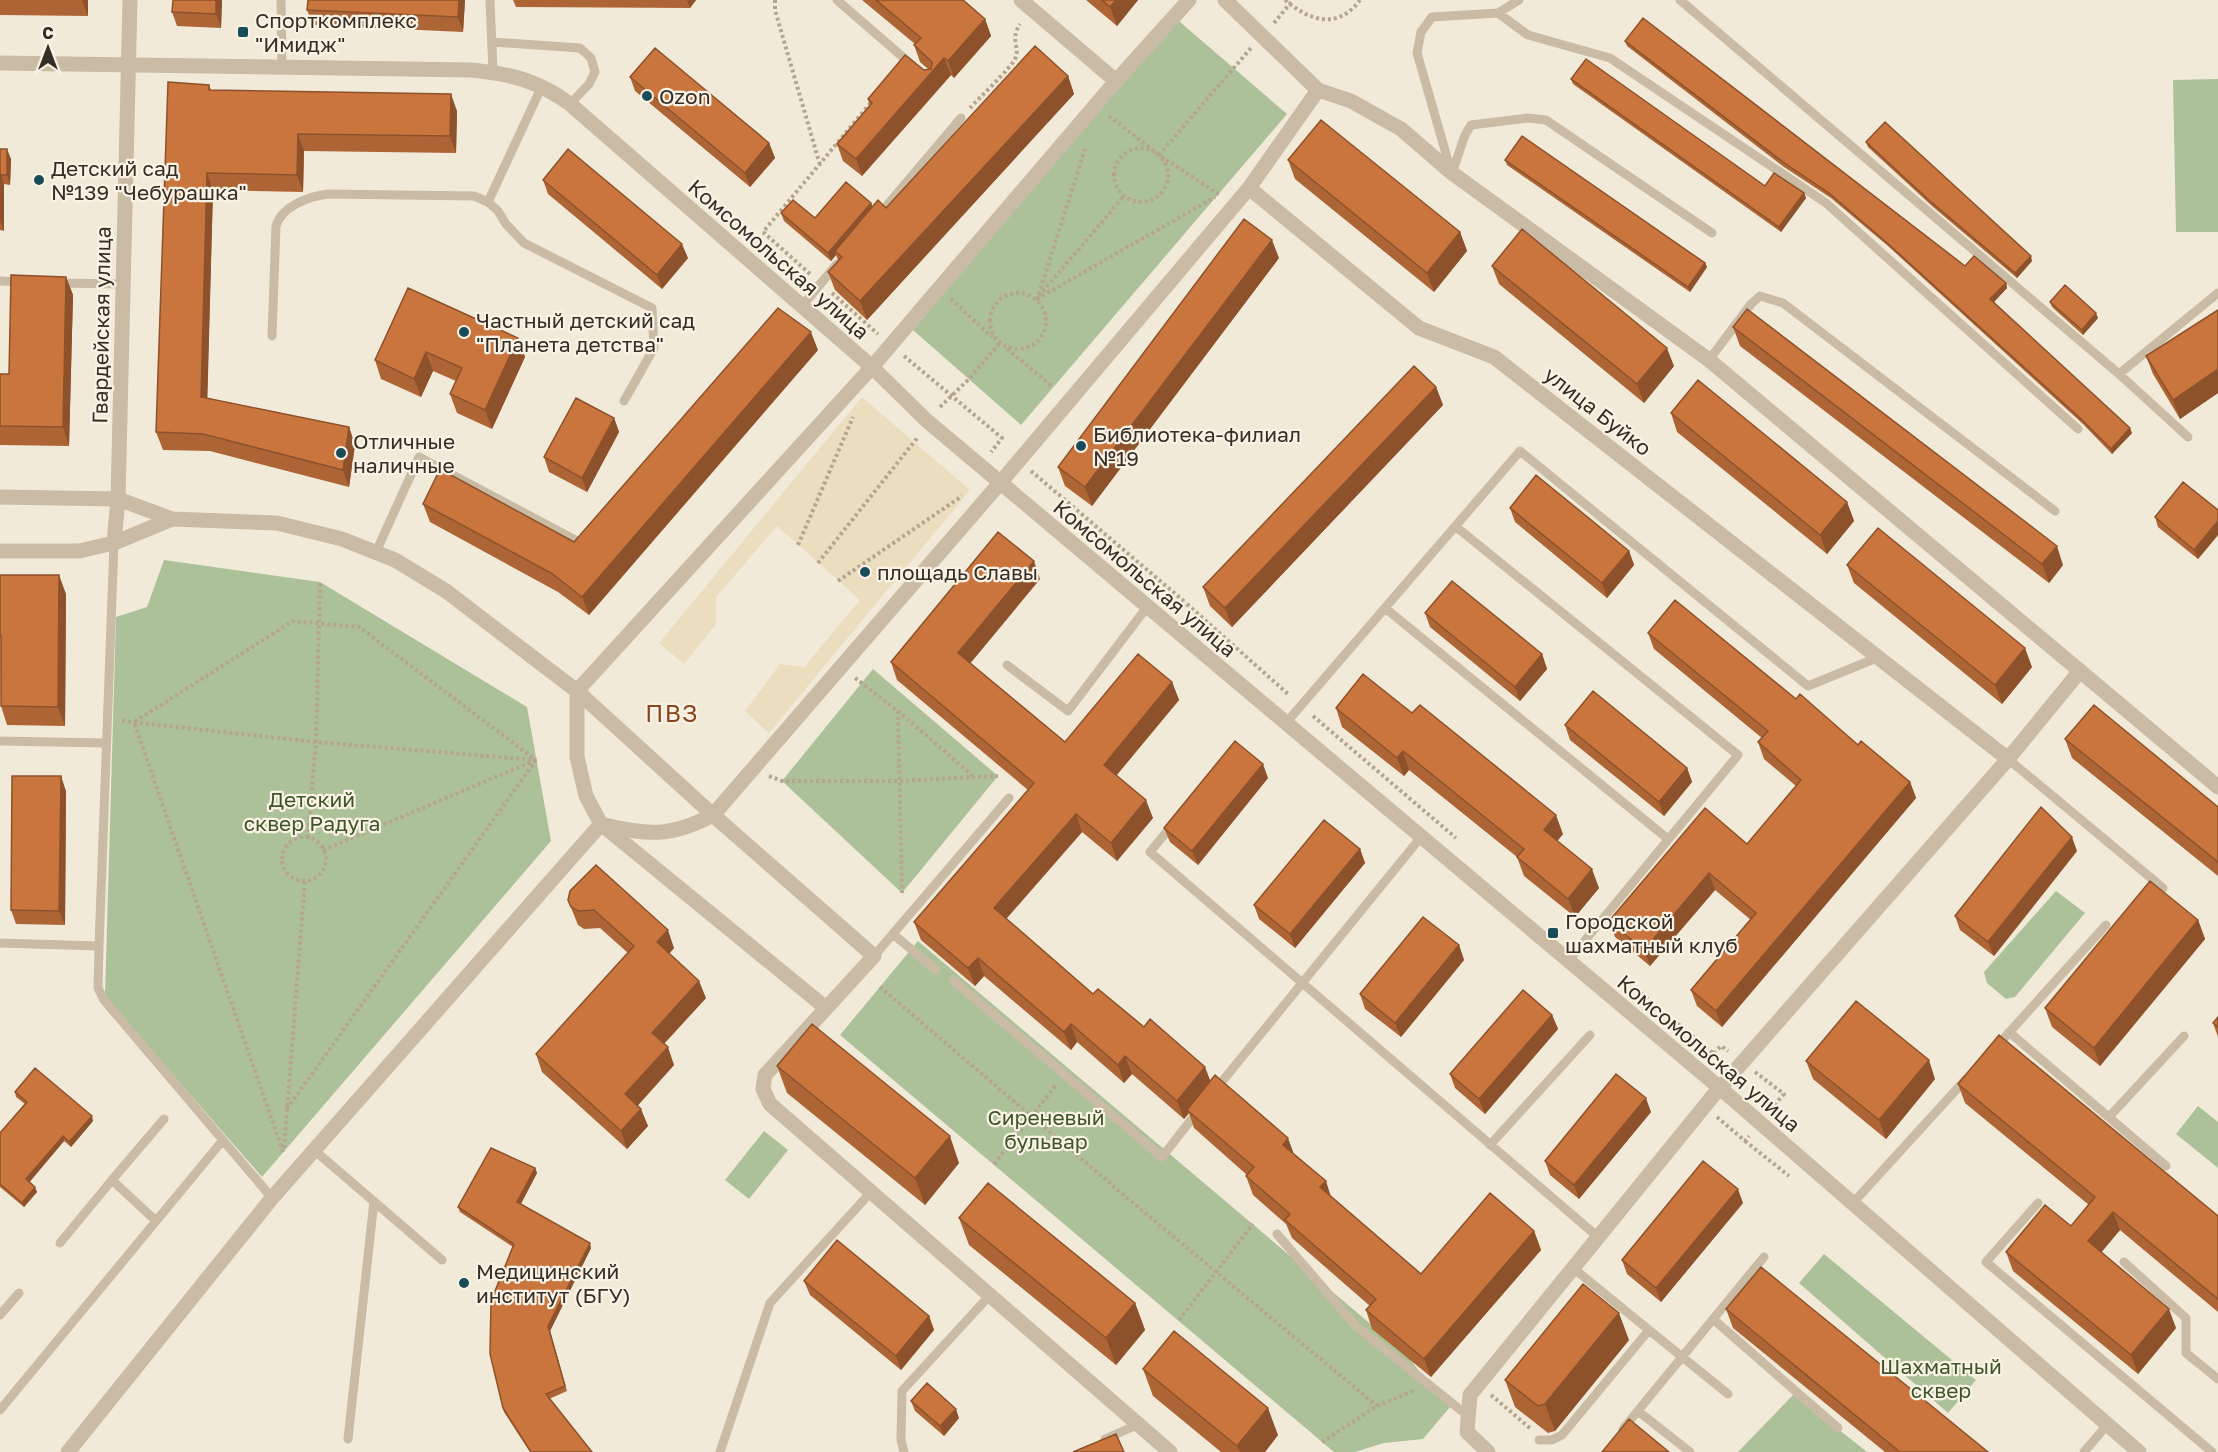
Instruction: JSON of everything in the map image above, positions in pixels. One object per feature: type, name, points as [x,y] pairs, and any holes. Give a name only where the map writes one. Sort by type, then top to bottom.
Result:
[{"type":"street","name":"Гвардейская улица","points":[[114,543],[118,499],[130,0]]},
{"type":"street","points":[[826,1008],[601,824],[586,796],[577,757],[577,692],[872,367],[1116,81],[1189,0]]},
{"type":"street","points":[[1225,0],[1318,90],[1351,101],[1401,129],[1452,173],[1709,360],[2218,787]]},
{"type":"street","points":[[1025,4],[1116,81]]},
{"type":"street","name":"Комсомольская улица","points":[[0,63],[448,69],[493,72],[526,79],[542,86],[570,104],[872,367],[926,420],[1720,1088],[2139,1452]]},
{"type":"street","points":[[601,824],[635,832],[669,833],[690,827],[713,815],[1000,483],[1249,188],[1318,90]]},
{"type":"street","name":"улица Буйко","points":[[1249,188],[1419,328],[1494,357],[2008,759]]},
{"type":"street","points":[[0,497],[118,499],[172,519],[277,523],[342,539],[395,560],[446,591],[577,692],[874,956],[765,1075],[763,1089],[770,1104],[1170,1452]]},
{"type":"street","points":[[0,551],[79,551],[114,543],[172,519]]},
{"type":"street","points":[[1488,1452],[1467,1432],[1470,1395],[1478,1384],[1720,1088],[2008,759],[2080,670]]},
{"type":"street","points":[[68,1452],[272,1198],[601,824]]},
{"type":"lane","points":[[281,0],[282,67]]},
{"type":"lane","points":[[490,0],[493,72]]},
{"type":"lane","points":[[837,0],[923,74]]},
{"type":"lane","points":[[1452,173],[1417,53],[1421,32],[1432,16],[1498,14],[1519,0]]},
{"type":"lane","points":[[1680,0],[2119,374],[2188,437]]},
{"type":"lane","points":[[1498,14],[1528,35],[1610,58],[1826,203],[2078,429]]},
{"type":"lane","points":[[492,42],[580,48],[591,58],[596,72],[589,84],[570,104]]},
{"type":"lane","points":[[488,202],[542,86]]},
{"type":"lane","points":[[872,223],[961,118]]},
{"type":"lane","points":[[1452,173],[1465,135],[1471,125],[1527,118],[1546,120],[1712,233]]},
{"type":"lane","points":[[272,336],[276,226],[284,211],[313,197],[329,194],[464,195],[481,198],[488,202],[524,243],[652,308],[654,348],[624,402]]},
{"type":"lane","points":[[802,306],[843,258]]},
{"type":"lane","points":[[0,281],[34,282]]},
{"type":"lane","points":[[45,282],[123,284]]},
{"type":"lane","points":[[2119,374],[2218,293]]},
{"type":"lane","points":[[1709,360],[1751,304],[1760,296],[1783,303],[2055,511]]},
{"type":"lane","points":[[1286,723],[1520,451],[1808,686],[1880,657]]},
{"type":"lane","points":[[376,552],[418,457],[579,542]]},
{"type":"lane","points":[[1455,526],[1738,755],[1568,961]]},
{"type":"lane","points":[[114,543],[98,988],[104,1000],[272,1198]]},
{"type":"lane","points":[[1007,665],[1068,711],[1148,607]]},
{"type":"lane","points":[[1385,608],[1668,839]]},
{"type":"lane","points":[[0,741],[106,743]]},
{"type":"lane","points":[[2008,759],[2163,888]]},
{"type":"lane","points":[[874,956],[1009,798]]},
{"type":"lane","points":[[1178,817],[1150,852],[1598,1237]]},
{"type":"lane","points":[[1213,1093],[1300,983],[1421,837]]},
{"type":"lane","points":[[1985,1058],[2106,925]]},
{"type":"lane","points":[[893,934],[936,970]]},
{"type":"lane","points":[[0,942],[99,946]]},
{"type":"lane","points":[[954,981],[1162,1157],[1206,1102]]},
{"type":"lane","points":[[2009,1032],[2166,1166]]},
{"type":"lane","points":[[1490,1145],[1590,1035]]},
{"type":"lane","points":[[2109,1118],[2184,1036]]},
{"type":"lane","points":[[1852,1204],[1970,1075]]},
{"type":"lane","points":[[60,1243],[165,1119]]},
{"type":"lane","points":[[0,1410],[223,1140]]},
{"type":"lane","points":[[314,1150],[442,1260]]},
{"type":"lane","points":[[112,1180],[156,1221]]},
{"type":"lane","points":[[720,1452],[770,1303],[871,1191]]},
{"type":"lane","points":[[348,1439],[374,1201]]},
{"type":"lane","points":[[2038,1203],[1986,1262],[2212,1452]]},
{"type":"lane","points":[[1277,1234],[1356,1326],[1468,1416]]},
{"type":"lane","points":[[1618,1435],[1764,1257]]},
{"type":"lane","points":[[2124,1262],[2186,1318],[2186,1353],[2218,1379]]},
{"type":"lane","points":[[1573,1268],[1728,1394]]},
{"type":"lane","points":[[0,1315],[18,1293]]},
{"type":"lane","points":[[904,1452],[901,1440],[902,1391],[990,1295]]},
{"type":"lane","points":[[1713,1319],[1838,1428]]},
{"type":"lane","points":[[1539,1440],[1552,1440],[1562,1435],[1649,1330]]},
{"type":"lane","points":[[1638,1411],[1690,1452]]},
{"type":"lane","points":[[1097,1443],[1138,1425]]},
{"type":"lane","points":[[2084,1452],[2107,1425]]},
{"type":"path","points":[[775,0],[775,10],[820,165]]},
{"type":"path","points":[[1285,0],[1292,2],[1305,16],[1318,20],[1345,14],[1360,0]]},
{"type":"path","points":[[1160,154],[1292,2]]},
{"type":"path","points":[[961,118],[1015,60],[1017,48],[1015,33],[1025,4]]},
{"type":"path","points":[[821,284],[763,232],[878,95]]},
{"type":"path","points":[[1107,114],[1218,196]]},
{"type":"path","points":[[1036,300],[1087,141]]},
{"type":"path","points":[[1144,147],[1160,154],[1168,171],[1164,189],[1150,200],[1141,202],[1124,196],[1114,182],[1113,173],[1120,157],[1126,151],[1144,147]]},
{"type":"path","points":[[1036,300],[1218,196],[1249,188]]},
{"type":"path","points":[[1036,300],[1124,196]]},
{"type":"path","points":[[944,292],[1053,387]]},
{"type":"path","points":[[1008,294],[1028,294],[1036,300],[1046,315],[1047,324],[1040,340],[1025,349],[1007,348],[1000,343],[993,336],[990,326],[993,307],[1008,294]]},
{"type":"path","points":[[818,563],[915,443],[926,420],[969,379],[1000,343]]},
{"type":"path","points":[[798,545],[857,408]]},
{"type":"path","points":[[1001,439],[1018,461],[1186,603]]},
{"type":"path","points":[[838,581],[970,490]]},
{"type":"path","points":[[308,838],[315,742],[320,582]]},
{"type":"path","points":[[134,722],[293,621],[359,627],[536,760]]},
{"type":"path","points":[[841,667],[898,711],[974,777]]},
{"type":"path","points":[[898,711],[902,893]]},
{"type":"path","points":[[113,720],[315,742],[536,760]]},
{"type":"path","points":[[134,722],[283,1152],[305,880]]},
{"type":"path","points":[[323,850],[536,760]]},
{"type":"path","points":[[287,1108],[536,760]]},
{"type":"path","points":[[752,769],[782,781],[899,781],[998,776]]},
{"type":"path","points":[[301,837],[320,844],[323,850],[325,864],[317,876],[305,880],[291,876],[283,864],[282,857],[288,844],[301,837]]},
{"type":"path","points":[[879,987],[1377,1406]]},
{"type":"path","points":[[994,1164],[1065,1074]]},
{"type":"path","points":[[1179,1320],[1253,1224]]},
{"type":"path","points":[[1322,1442],[1377,1406],[1429,1384]]},
{"type":"path","points":[[1478,1384],[1523,1421],[1539,1440]]},
{"type":"green space","points":[[1173,16],[1287,114],[1021,425],[913,330]]},
{"type":"green space","points":[[2218,79],[2218,232],[2176,232],[2173,80]]},
{"type":"green space","name":"Детский сквер Радуга","points":[[164,560],[320,582],[527,707],[551,841],[262,1177],[105,997],[116,617],[147,607]]},
{"type":"green space","points":[[873,669],[998,776],[902,893],[782,781]]},
{"type":"green space","points":[[2056,891],[2085,913],[2015,997],[2006,999],[1987,983],[1984,972]]},
{"type":"green space","name":"Сиреневый бульвар","points":[[918,941],[1406,1354],[1450,1407],[1423,1439],[1384,1443],[1355,1452],[1334,1452],[840,1035]]},
{"type":"green space","points":[[2198,1106],[2218,1122],[2218,1168],[2176,1134]]},
{"type":"green space","points":[[764,1131],[788,1150],[749,1199],[725,1180]]},
{"type":"green space","name":"Шахматный сквер","points":[[1824,1254],[1976,1380],[1948,1413],[1799,1283]]},
{"type":"green space","points":[[1794,1394],[1867,1452],[1738,1452]]},
{"type":"shaded area","name":"площадь Славы","points":[[862,397],[970,490],[769,733],[745,711],[780,664],[804,667],[860,600],[777,526],[716,597],[716,624],[684,664],[659,643]]},
{"type":"building","points":[[173,0],[216,0],[216,14],[172,12]]},
{"type":"building","points":[[308,0],[459,0],[458,17],[307,10]]},
{"type":"building","points":[[876,0],[963,0],[985,19],[948,61],[944,58],[856,159],[837,144],[872,103],[868,99],[905,55],[924,70],[931,69],[932,62],[914,45],[921,38]]},
{"type":"building","points":[[1102,0],[1116,0],[1110,7]]},
{"type":"building","points":[[1643,18],[1965,266],[1974,256],[2006,283],[1990,299],[2130,428],[2111,449],[2081,419],[1829,193],[1783,162],[1625,41]]},
{"type":"building","points":[[1035,46],[1068,76],[860,301],[828,272],[842,257],[835,251],[878,200],[886,208]]},
{"type":"building","points":[[655,48],[769,143],[745,173],[630,77]]},
{"type":"building","points":[[1586,59],[1765,186],[1774,173],[1804,193],[1779,227],[1571,79]]},
{"type":"building","points":[[168,82],[209,85],[209,90],[451,94],[450,136],[298,134],[297,175],[207,173],[201,397],[349,427],[343,470],[203,434],[156,432]]},
{"type":"building","points":[[1321,120],[1460,232],[1427,273],[1288,160]]},
{"type":"building","points":[[1885,122],[2031,256],[2015,273],[1930,201],[1866,142]]},
{"type":"building","points":[[1522,136],[1705,263],[1688,287],[1505,160]]},
{"type":"building","points":[[0,149],[7,149],[7,175],[1,175],[0,221]]},
{"type":"building","points":[[568,149],[682,244],[657,275],[543,180]]},
{"type":"building","points":[[846,182],[871,203],[828,253],[781,213],[793,200],[815,218]]},
{"type":"building","points":[[1244,219],[1272,240],[1085,487],[1058,467]]},
{"type":"building","points":[[1522,229],[1667,348],[1637,384],[1492,266]]},
{"type":"building","points":[[11,275],[66,277],[63,427],[0,426],[0,374],[9,374]]},
{"type":"building","points":[[2065,285],[2096,313],[2082,330],[2050,302]]},
{"type":"building","points":[[408,288],[518,338],[485,410],[450,394],[462,368],[426,352],[414,379],[375,360]]},
{"type":"building","points":[[778,308],[811,332],[582,597],[551,573],[423,504],[440,469],[574,542]]},
{"type":"building","points":[[1747,309],[2057,546],[2042,564],[1733,327]]},
{"type":"building","points":[[2218,310],[2218,369],[2173,400],[2146,356]]},
{"type":"building","points":[[1414,366],[1436,387],[1225,608],[1203,587]]},
{"type":"building","points":[[1698,380],[1847,502],[1820,535],[1671,413]]},
{"type":"building","points":[[576,398],[614,418],[582,478],[544,457]]},
{"type":"building","points":[[1536,475],[1629,551],[1602,583],[1510,508]]},
{"type":"building","points":[[2183,482],[2218,510],[2218,521],[2194,550],[2155,517]]},
{"type":"building","points":[[1878,528],[2025,648],[1995,685],[1847,565]]},
{"type":"building","points":[[998,532],[1034,561],[958,653],[1065,742],[1138,654],[1172,682],[1104,765],[1146,800],[1111,843],[1076,814],[994,908],[1093,994],[1098,989],[1144,1027],[1150,1019],[1205,1067],[1177,1101],[1125,1056],[1118,1065],[1071,1024],[1064,1032],[978,958],[968,968],[914,922],[1034,783],[891,662]]},
{"type":"building","points":[[0,575],[59,575],[58,707],[1,706]]},
{"type":"building","points":[[1452,581],[1542,654],[1515,687],[1425,613]]},
{"type":"building","points":[[1675,600],[1796,699],[1800,694],[1858,745],[1861,741],[1910,782],[1716,1011],[1691,990],[1756,913],[1709,873],[1644,950],[1609,921],[1705,808],[1747,844],[1801,780],[1758,742],[1768,731],[1648,633]]},
{"type":"building","points":[[1363,674],[1412,713],[1420,705],[1556,815],[1544,830],[1592,869],[1568,899],[1517,857],[1524,849],[1403,751],[1397,758],[1336,708]]},
{"type":"building","points":[[1593,691],[1687,768],[1659,802],[1565,725]]},
{"type":"building","points":[[2094,705],[2218,807],[2218,862],[2065,739]]},
{"type":"building","points":[[1235,741],[1263,764],[1192,851],[1164,828]]},
{"type":"building","points":[[12,776],[61,776],[59,911],[11,910]]},
{"type":"building","points":[[2041,807],[2072,837],[1988,942],[1955,916]]},
{"type":"building","points":[[1324,820],[1360,849],[1290,934],[1254,905]]},
{"type":"building","points":[[596,865],[668,930],[657,942],[699,981],[652,1033],[668,1047],[625,1094],[641,1109],[621,1131],[536,1054],[634,946],[594,910],[578,911],[571,907],[568,900],[570,891]]},
{"type":"building","points":[[2150,881],[2198,920],[2094,1048],[2045,1008]]},
{"type":"building","points":[[1423,917],[1459,945],[1395,1023],[1360,994]]},
{"type":"building","points":[[1523,990],[1552,1015],[1479,1099],[1450,1074]]},
{"type":"building","points":[[1856,1001],[1929,1060],[1879,1120],[1806,1061]]},
{"type":"building","points":[[2218,1017],[2218,1027],[2213,1023]]},
{"type":"building","points":[[812,1024],[950,1136],[915,1178],[777,1066]]},
{"type":"building","points":[[1999,1035],[2218,1216],[2218,1299],[2113,1212],[2088,1241],[2169,1309],[2131,1355],[2006,1252],[2045,1205],[2071,1226],[2095,1197],[1958,1084]]},
{"type":"building","points":[[35,1068],[92,1116],[69,1142],[63,1136],[26,1179],[35,1187],[22,1203],[0,1184],[0,1133],[27,1102],[15,1092]]},
{"type":"building","points":[[1616,1074],[1646,1098],[1574,1185],[1545,1161]]},
{"type":"building","points":[[1215,1075],[1288,1138],[1283,1145],[1326,1181],[1320,1187],[1421,1274],[1490,1193],[1534,1231],[1424,1359],[1366,1310],[1376,1299],[1285,1220],[1290,1214],[1246,1176],[1254,1167],[1187,1110]]},
{"type":"building","points":[[491,1148],[535,1168],[517,1202],[590,1243],[548,1326],[565,1386],[546,1394],[592,1452],[531,1452],[503,1408],[490,1354],[491,1301],[514,1244],[458,1207]]},
{"type":"building","points":[[1703,1161],[1738,1189],[1656,1288],[1622,1260]]},
{"type":"building","points":[[988,1183],[1135,1303],[1106,1338],[959,1218]]},
{"type":"building","points":[[837,1240],[929,1316],[896,1356],[804,1281]]},
{"type":"building","points":[[1761,1267],[1988,1452],[1900,1452],[1726,1309]]},
{"type":"building","points":[[1583,1284],[1619,1313],[1545,1404],[1538,1406],[1505,1380]]},
{"type":"building","points":[[1174,1331],[1268,1408],[1237,1446],[1143,1369]]},
{"type":"building","points":[[927,1383],[956,1409],[940,1426],[911,1401]]},
{"type":"building","points":[[1629,1419],[1669,1452],[1602,1452]]},
{"type":"building","points":[[1116,1434],[1124,1452],[1073,1452]]},
{"type":"place","name":"Спорткомплекс \"Имидж\"","points":[[243,32]]},
{"type":"place","name":"Ozon","points":[[647,96]]},
{"type":"place","name":"Детский сад №139 \"Чебурашка\"","points":[[39,180]]},
{"type":"place","name":"Частный детский сад \"Планета детства\"","points":[[464,332]]},
{"type":"place","name":"Библиотека-филиал №19","points":[[1081,446]]},
{"type":"place","name":"Отличные наличные","points":[[341,453]]},
{"type":"place","name":"площадь Славы","points":[[865,572]]},
{"type":"place","name":"Городской шахматный клуб","points":[[1553,933]]},
{"type":"place","name":"Медицинский институт (БГУ)","points":[[464,1283]]},
{"type":"district","name":"ПВЗ","points":[[672,712]]}]
